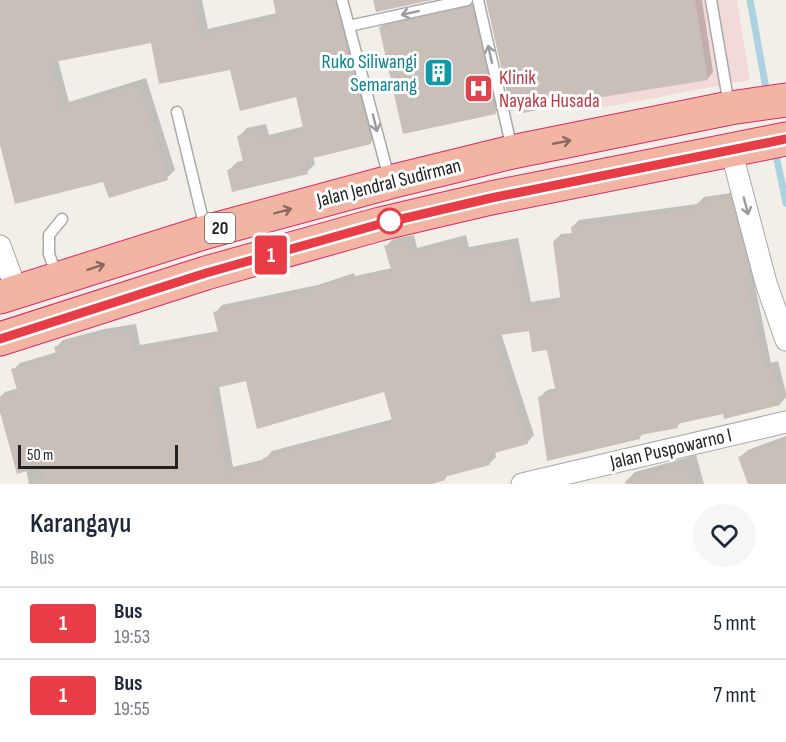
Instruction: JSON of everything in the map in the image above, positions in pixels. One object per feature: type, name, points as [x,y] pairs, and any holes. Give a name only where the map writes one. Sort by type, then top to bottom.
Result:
[{"type":"highway","name":"Jalan Jendral Sudirman","points":[[6,291],[58,279],[206,232],[390,182],[512,152],[737,107],[786,100]]},
{"type":"highway","name":"Jalan Jendral Sudirman","points":[[0,339],[206,273],[380,224],[491,198],[786,139]]},
{"type":"street","points":[[736,148],[766,283],[786,340]]},
{"type":"street","points":[[0,246],[6,291]]},
{"type":"street","name":"Jalan Puspowarno I","points":[[522,484],[548,481],[786,422]]},
{"type":"lane","points":[[342,0],[390,182]]},
{"type":"lane","points":[[349,26],[467,0]]},
{"type":"lane","points":[[478,0],[512,152]]},
{"type":"lane","points":[[711,0],[737,107]]},
{"type":"lane","points":[[177,112],[206,232]]},
{"type":"lane","points":[[58,279],[49,254],[49,236],[62,219]]},
{"type":"shaded area","points":[[565,0],[737,0],[750,80],[584,111]]},
{"type":"building","points":[[0,0],[192,0],[200,37],[277,18],[273,0],[335,0],[371,144],[305,160],[308,174],[232,192],[227,170],[244,166],[237,136],[258,131],[261,142],[304,132],[296,97],[240,111],[230,70],[159,84],[151,43],[49,63],[61,109],[138,85],[168,180],[109,198],[103,182],[15,204],[0,145]]},
{"type":"building","points":[[373,0],[432,0],[376,12]]},
{"type":"building","points":[[486,0],[695,0],[708,80],[590,99],[523,113],[522,108],[511,111]]},
{"type":"building","name":"Ruko Siliwangi Semarang","points":[[472,6],[496,114],[403,134],[379,27]]},
{"type":"building","points":[[730,198],[746,258],[749,275],[745,276],[764,369],[772,367],[780,405],[724,419],[723,414],[677,424],[678,428],[640,435],[640,439],[547,461],[538,397],[556,393],[547,350],[532,352],[529,331],[493,336],[528,444],[487,455],[490,465],[444,477],[445,480],[432,484],[45,484],[40,467],[17,474],[0,412],[0,398],[18,393],[11,369],[57,356],[54,347],[96,336],[130,331],[133,351],[219,336],[213,312],[312,291],[312,289],[347,279],[348,282],[392,272],[384,246],[407,241],[411,254],[459,242],[462,253],[512,244],[524,308],[561,303],[553,241],[572,238],[571,227],[696,209],[695,204]],"holes":[[[246,381],[257,429],[384,392],[393,424],[263,458],[265,464],[226,474],[211,389]]]},
{"type":"building","points":[[786,440],[786,484],[748,484],[738,457]]},
{"type":"building","points":[[686,464],[692,484],[634,484],[633,479]]},
{"type":"waterway","points":[[750,0],[767,94]]},
{"type":"waterway","points":[[775,150],[786,203]]},
{"type":"bus line","name":"1","points":[[0,339],[206,273],[380,224],[491,198],[786,139]]},
{"type":"place","name":"Ruko Siliwangi Semarang","points":[[438,73]]},
{"type":"place","name":"Klinik Nayaka Husada","points":[[478,89]]}]
